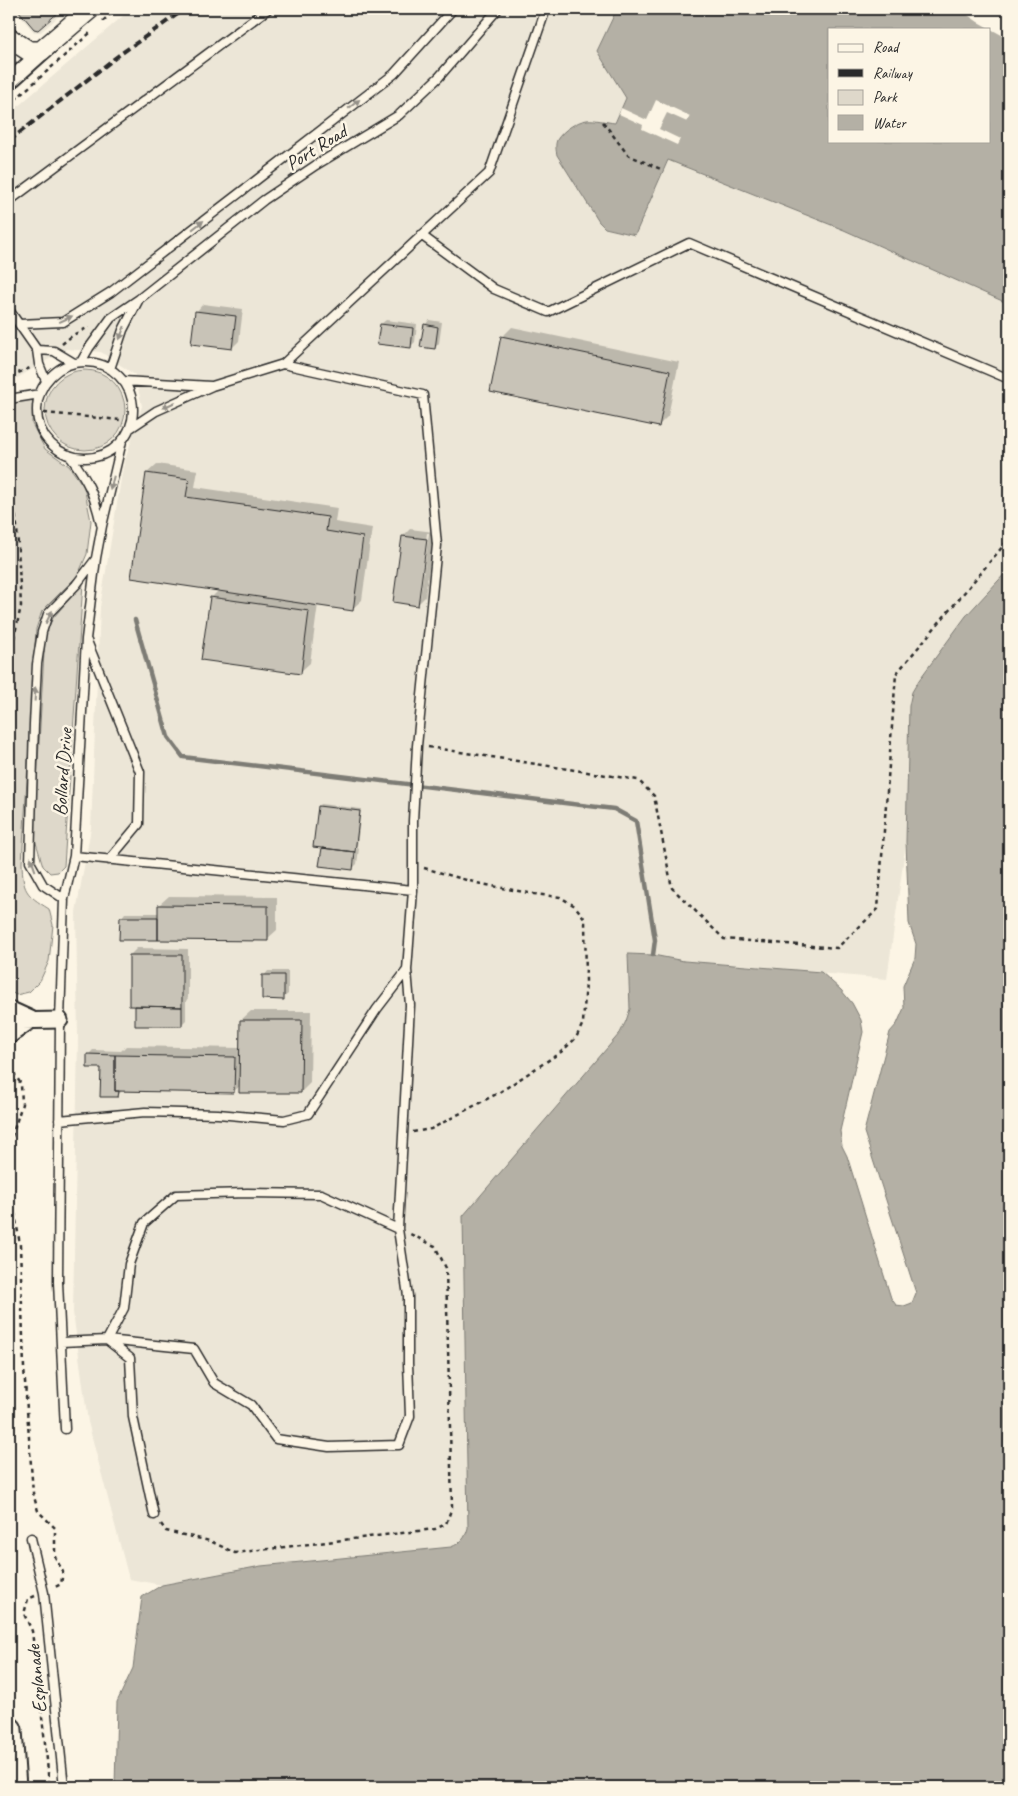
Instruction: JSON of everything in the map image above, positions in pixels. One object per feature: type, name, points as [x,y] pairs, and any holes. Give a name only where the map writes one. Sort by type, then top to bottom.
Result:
[{"type":"highway","points":[[9,1730],[13,1787]]},
{"type":"street","points":[[9,38],[25,50],[37,52],[96,15]]},
{"type":"street","points":[[9,81],[49,46]]},
{"type":"street","points":[[9,81],[25,50]]},
{"type":"street","points":[[9,1009],[32,1020]]},
{"type":"street","points":[[9,1036],[32,1020]]},
{"type":"street","points":[[9,1022],[60,1020]]},
{"type":"lane","points":[[9,201],[268,9]]},
{"type":"lane","points":[[19,324],[63,322],[111,292],[394,74],[453,9]]},
{"type":"lane","name":"Port Road","points":[[77,363],[111,318],[139,299],[264,200],[316,165],[399,115],[439,77],[498,9]]},
{"type":"lane","points":[[129,429],[156,411],[212,386],[283,364],[378,278],[421,235],[489,173],[546,9]]},
{"type":"lane","points":[[421,235],[494,289],[548,312],[689,243],[1009,379]]},
{"type":"lane","name":"Port Road","points":[[110,369],[123,330],[139,299]]},
{"type":"lane","points":[[9,310],[37,350],[39,364],[46,381]]},
{"type":"lane","points":[[37,350],[54,351],[77,363]]},
{"type":"lane","points":[[77,363],[96,363],[110,369],[123,381],[129,391],[132,403],[133,416],[129,429],[122,441],[112,450],[100,456],[84,458],[69,455],[56,448],[45,437],[39,423],[37,408],[40,394],[46,381],[58,370],[77,363]]},
{"type":"lane","points":[[61,1342],[107,1340],[194,1349],[214,1383],[251,1405],[276,1439],[329,1447],[399,1445],[410,1416],[408,1296],[398,1230],[410,1005],[407,970],[413,890],[413,821],[417,746],[437,545],[423,395],[283,364]]},
{"type":"lane","points":[[123,381],[212,386]]},
{"type":"lane","points":[[9,399],[40,394]]},
{"type":"lane","name":"Bollard Drive","points":[[65,1429],[58,1282],[60,1020],[64,899],[74,856],[86,639],[96,558],[122,441]]},
{"type":"lane","name":"Bollard Drive","points":[[69,455],[82,472],[94,496],[102,526]]},
{"type":"lane","points":[[64,899],[43,885],[30,862],[37,664],[42,632],[48,614],[76,584],[96,558]]},
{"type":"lane","points":[[86,639],[140,772],[139,824],[109,860]]},
{"type":"lane","points":[[74,856],[413,890]]},
{"type":"lane","points":[[59,1120],[146,1112],[218,1114],[284,1120],[308,1114],[377,1009],[407,970]]},
{"type":"lane","points":[[107,1340],[124,1308],[129,1264],[144,1223],[176,1195],[247,1193],[321,1194],[398,1230]]},
{"type":"lane","points":[[107,1340],[130,1358],[133,1417],[154,1515]]},
{"type":"lane","name":"Esplanade","points":[[31,1538],[44,1593],[64,1787]]},
{"type":"path","points":[[96,15],[116,9]]},
{"type":"path","points":[[9,105],[96,28]]},
{"type":"path","points":[[603,122],[628,155],[663,170]]},
{"type":"path","points":[[44,412],[121,420]]},
{"type":"path","points":[[9,433],[9,438]]},
{"type":"path","points":[[9,476],[17,526],[21,606],[9,661]]},
{"type":"path","points":[[417,746],[638,780],[654,796],[672,888],[724,939],[838,948],[878,909],[896,674],[1009,539]]},
{"type":"path","points":[[403,1133],[431,1129],[500,1092],[561,1052],[576,1038],[583,1023],[586,982],[585,919],[575,906],[560,897],[477,883],[413,864]]},
{"type":"path","points":[[9,1066],[21,1084],[22,1104],[12,1136],[11,1190],[20,1245],[24,1368],[33,1493],[38,1510],[55,1528],[55,1557],[63,1572],[61,1584],[28,1599],[24,1614],[32,1631],[49,1787]]},
{"type":"shaded area","points":[[14,9],[67,9],[41,32],[34,32]]},
{"type":"shaded area","points":[[131,9],[617,9],[597,51],[626,98],[615,123],[587,120],[576,123],[555,147],[557,155],[599,222],[605,228],[635,235],[668,160],[844,230],[1009,304],[1009,569],[966,616],[914,689],[908,736],[906,842],[887,979],[684,961],[653,955],[628,954],[630,1009],[626,1021],[615,1040],[518,1152],[466,1537],[451,1547],[261,1566],[162,1585],[129,1579],[88,1422],[73,1312],[78,1038],[76,912],[91,828],[100,607],[123,467],[142,406],[135,375],[101,352],[66,349],[9,383],[9,114]]},
{"type":"green space","points":[[85,370],[100,373],[113,382],[122,395],[125,410],[122,425],[113,438],[100,447],[85,450],[70,447],[57,438],[48,425],[45,410],[48,395],[57,382],[70,373]]},
{"type":"green space","points":[[33,391],[32,424],[45,449],[69,466],[84,487],[91,521],[87,554],[78,575],[42,611],[36,629],[22,872],[27,891],[49,909],[53,925],[49,961],[40,981],[29,992],[16,995],[9,991],[9,403]]},
{"type":"green space","points":[[83,583],[64,866],[58,872],[50,873],[43,866],[34,836],[45,634],[53,618]]},
{"type":"water","points":[[617,9],[1009,9],[1009,304],[844,230],[668,160],[635,235],[605,228],[599,222],[557,155],[556,142],[566,130],[579,122],[597,120],[615,123],[626,98],[597,51]]},
{"type":"water","points":[[1009,569],[1009,1787],[115,1787],[117,1702],[133,1668],[142,1597],[162,1585],[261,1566],[451,1547],[464,1538],[468,1528],[463,1216],[620,1033],[630,1009],[628,954],[653,955],[684,961],[821,972],[852,1003],[861,1020],[863,1032],[840,1131],[842,1146],[847,1156],[891,1298],[896,1305],[904,1306],[912,1303],[916,1293],[864,1132],[890,1032],[897,1024],[904,1008],[903,986],[915,958],[916,944],[909,923],[906,842],[909,706],[912,692],[919,680],[966,616]]},
{"type":"pier","points":[[959,9],[1009,9],[1009,39],[990,28]]},
{"type":"pier","points":[[656,100],[690,116],[687,122],[667,113],[659,129],[680,139],[677,145],[642,129],[643,125],[619,114],[621,108],[647,120]]},
{"type":"building","points":[[60,9],[60,11],[38,30],[34,29],[18,10]]},
{"type":"building","points":[[195,311],[236,316],[232,349],[191,344]]},
{"type":"building","points":[[380,324],[413,328],[411,348],[377,344]]},
{"type":"building","points":[[424,324],[438,327],[435,349],[420,347]]},
{"type":"building","points":[[501,336],[670,371],[659,427],[490,392]]},
{"type":"building","points":[[146,473],[189,479],[186,497],[328,517],[326,531],[363,537],[353,611],[131,578]]},
{"type":"building","points":[[402,536],[427,539],[418,606],[393,602]]},
{"type":"building","points":[[210,597],[309,611],[301,674],[201,660]]},
{"type":"building","points":[[318,806],[360,811],[355,852],[313,847]]},
{"type":"building","points":[[322,848],[355,852],[353,870],[319,866]]},
{"type":"building","points":[[158,905],[268,906],[268,941],[158,940]]},
{"type":"building","points":[[120,917],[158,917],[158,940],[119,940]]},
{"type":"building","points":[[129,955],[182,955],[182,1007],[129,1006]]},
{"type":"building","points":[[262,975],[284,975],[284,1000],[262,999]]},
{"type":"building","points":[[135,1006],[182,1007],[182,1026],[135,1026]]},
{"type":"building","points":[[240,1020],[302,1020],[301,1093],[239,1093]]},
{"type":"building","points":[[87,1054],[115,1055],[115,1091],[119,1091],[118,1097],[100,1097],[101,1068],[87,1068]]},
{"type":"building","points":[[115,1055],[235,1057],[234,1093],[115,1091]]},
{"type":"waterway","points":[[135,620],[168,737],[183,757],[614,809],[636,821],[655,940],[653,955]]},
{"type":"railway","points":[[9,141],[119,55],[185,9]]}]
